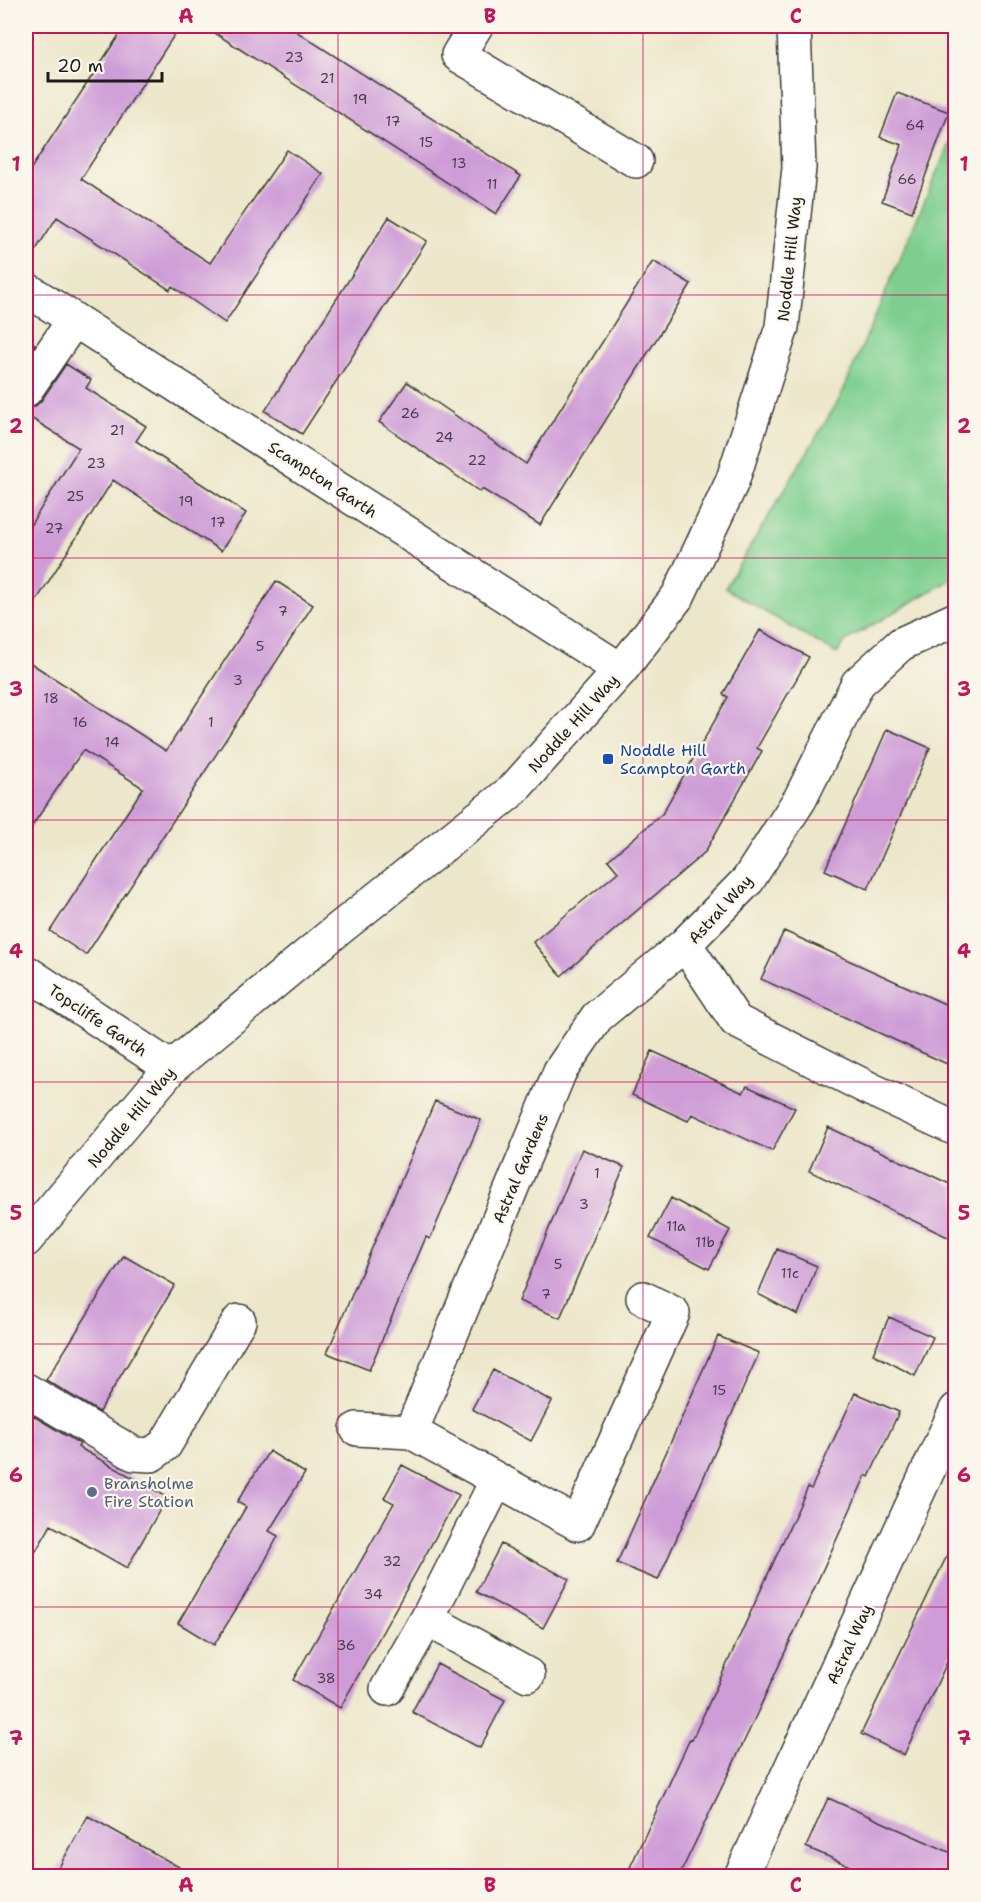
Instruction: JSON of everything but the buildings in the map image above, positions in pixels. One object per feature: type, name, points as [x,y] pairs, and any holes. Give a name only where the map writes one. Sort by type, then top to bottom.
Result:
[{"type":"street","points":[[476,26],[458,55],[636,161]]},
{"type":"street","name":"Noddle Hill Way","points":[[26,1240],[171,1068],[335,932],[513,790],[621,670],[678,596],[732,482],[782,327],[799,168],[794,26]]},
{"type":"street","name":"Scampton Garth","points":[[26,289],[621,670]]},
{"type":"street","points":[[26,390],[74,320]]},
{"type":"street","name":"Astral Way","points":[[956,619],[901,644],[858,683],[800,799],[748,880],[685,944],[736,1021],[872,1090],[956,1129]]},
{"type":"street","name":"Astral Gardens","points":[[411,1432],[560,1071],[597,1017],[685,944]]},
{"type":"street","name":"Topcliffe Garth","points":[[26,972],[171,1068]]},
{"type":"street","points":[[357,1429],[411,1432],[578,1524],[674,1313],[643,1298]]},
{"type":"street","points":[[26,1390],[134,1454],[151,1455],[165,1445],[239,1321]]},
{"type":"street","name":"Astral Way","points":[[741,1876],[956,1410]]},
{"type":"street","points":[[387,1689],[427,1619],[497,1480]]},
{"type":"street","points":[[427,1619],[528,1675]]},
{"type":"green space","points":[[955,130],[955,577],[845,641],[837,654],[725,588],[840,398]]},
{"type":"place","name":"Noddle Hill Scampton Garth","points":[[608,759]]},
{"type":"place","name":"Bransholme Fire Station","points":[[92,1492]]}]
